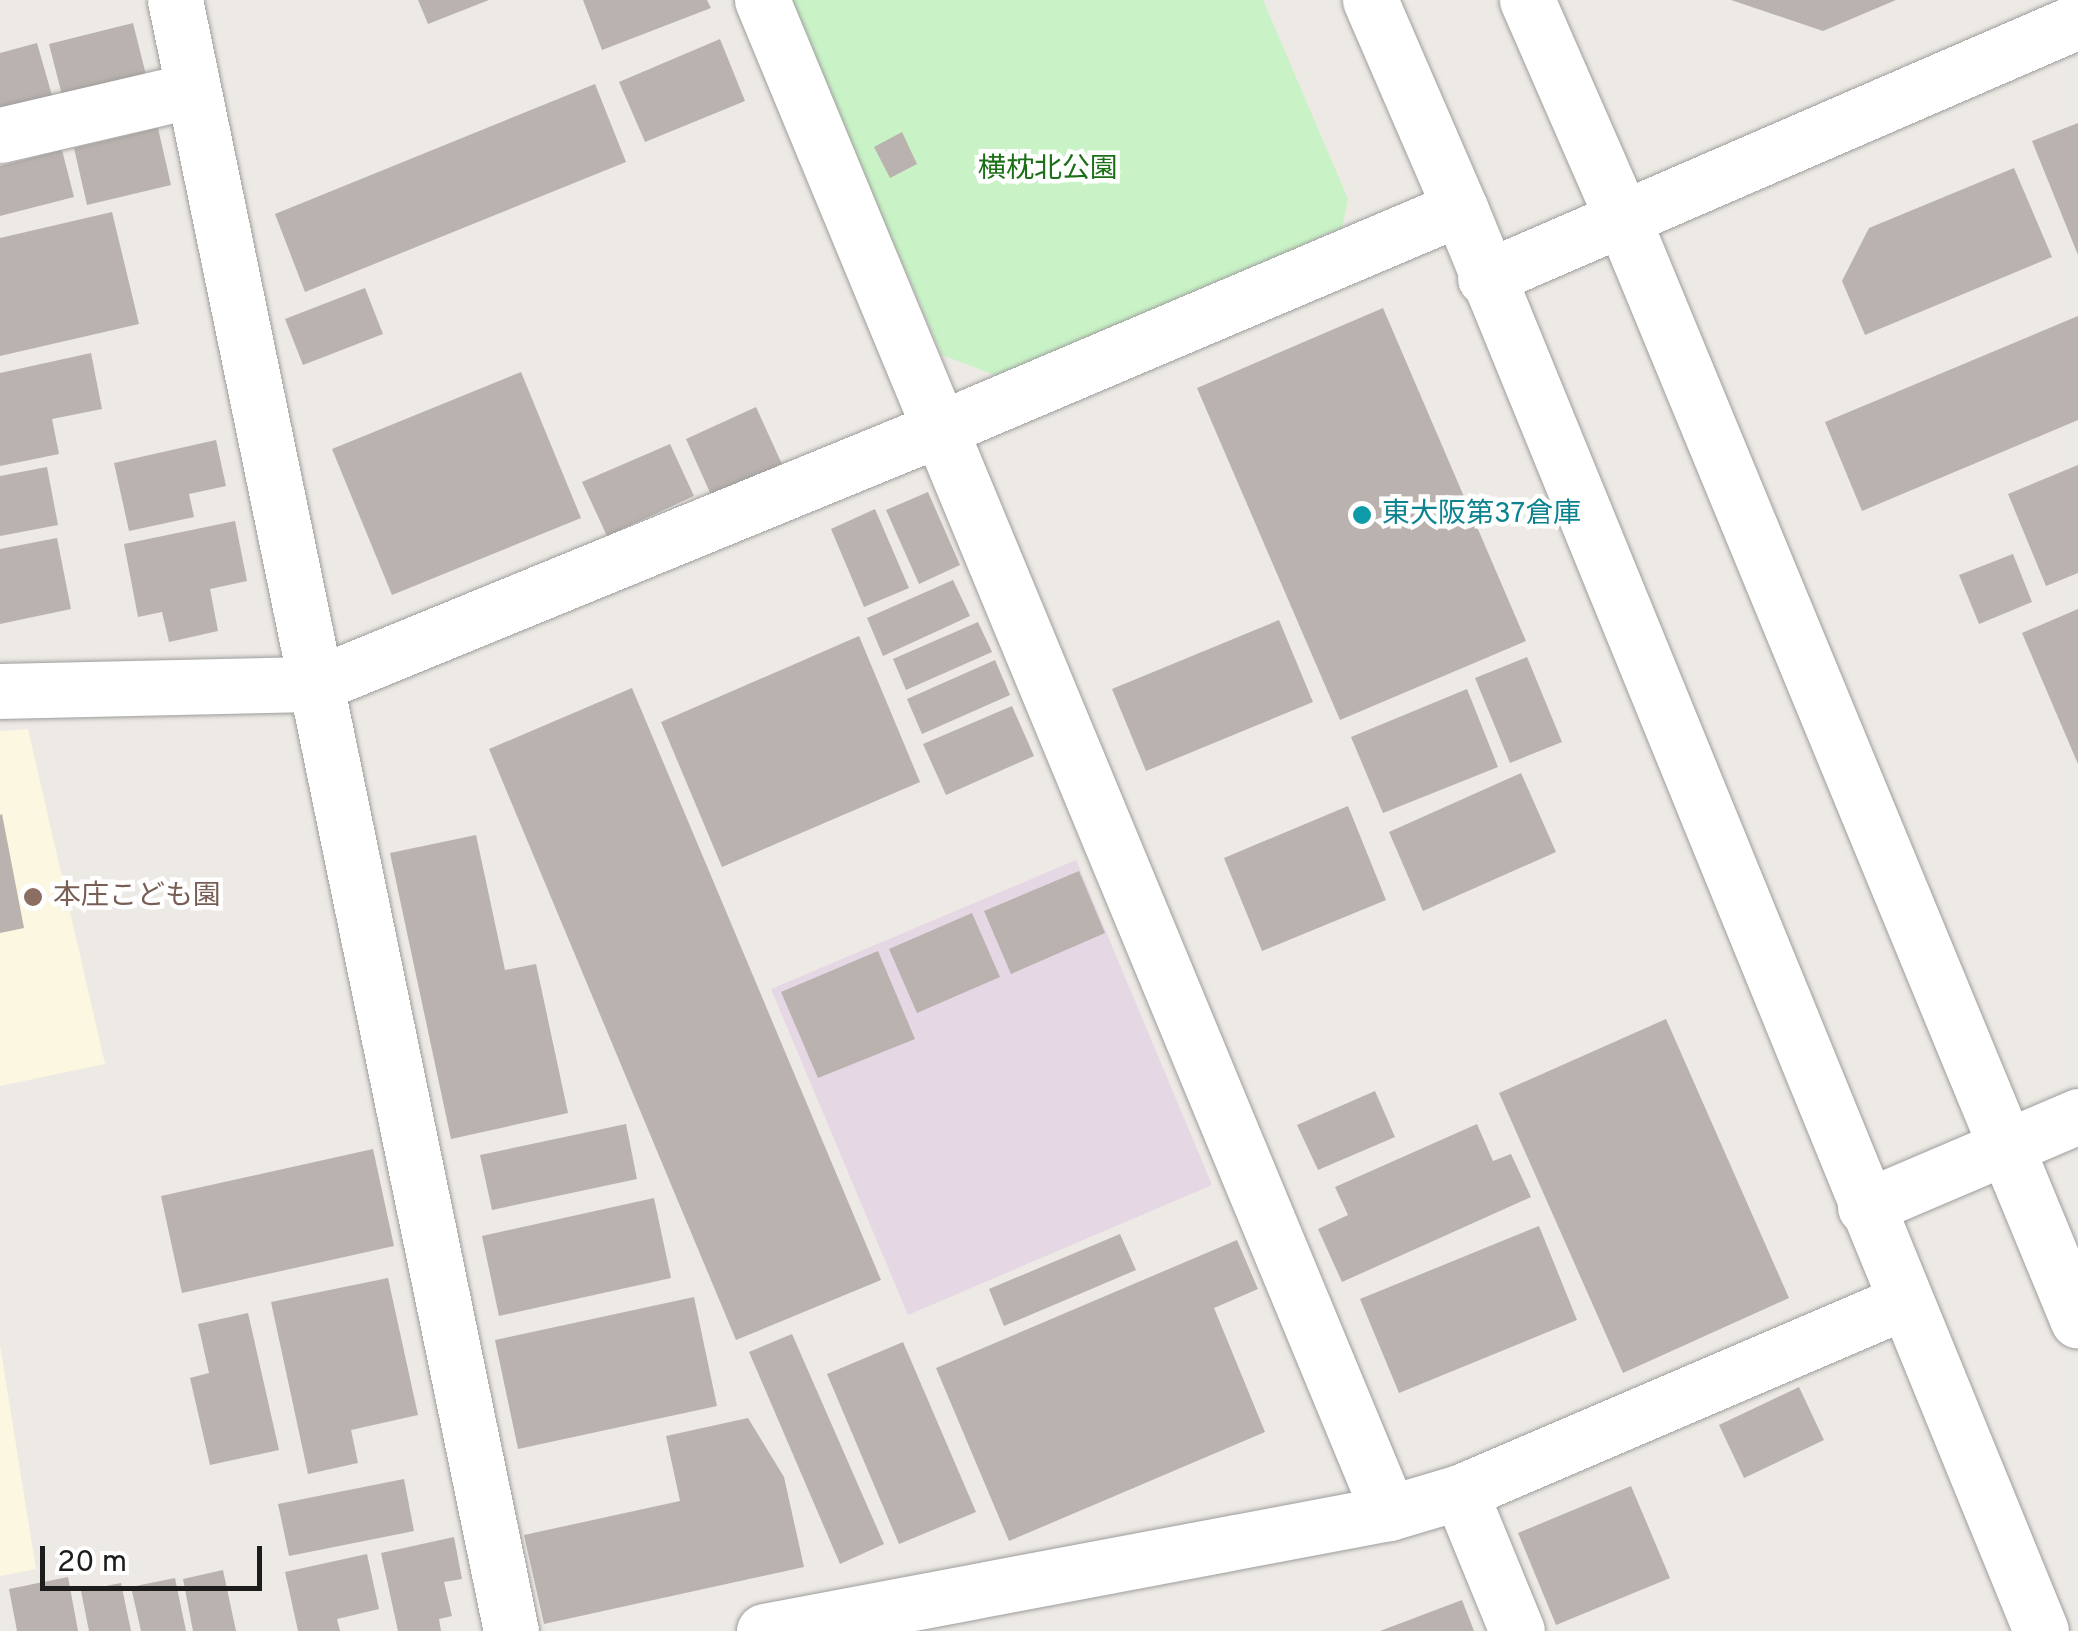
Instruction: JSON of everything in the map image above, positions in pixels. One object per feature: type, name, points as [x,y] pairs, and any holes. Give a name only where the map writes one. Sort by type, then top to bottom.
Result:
[{"type":"street","points":[[175,0],[512,1631]]},
{"type":"street","points":[[762,0],[1389,1513]]},
{"type":"street","points":[[1370,0],[1460,208],[1485,278],[1903,1302],[2041,1631]]},
{"type":"street","points":[[1527,0],[1622,217],[2078,1320]]},
{"type":"street","points":[[1485,278],[2078,21]]},
{"type":"street","points":[[0,135],[194,90]]},
{"type":"street","points":[[0,691],[317,684],[937,430],[1460,208]]},
{"type":"street","points":[[1865,1207],[2078,1116]]},
{"type":"street","points":[[764,1631],[1389,1513],[1460,1492],[1903,1302]]},
{"type":"street","points":[[1460,1492],[1517,1631]]},
{"type":"shaded area","name":"本庄こども園","points":[[28,729],[105,1064],[0,1086],[0,731]]},
{"type":"shaded area","points":[[1076,860],[1212,1185],[908,1315],[771,989]]},
{"type":"shaded area","points":[[0,1345],[36,1569],[0,1576]]},
{"type":"green space","name":"横枕北公園","points":[[789,0],[1263,0],[1348,199],[1342,228],[1000,377],[942,355]]},
{"type":"building","points":[[418,0],[489,0],[428,24]]},
{"type":"building","points":[[583,0],[707,0],[711,8],[602,50]]},
{"type":"building","points":[[1731,0],[1896,0],[1823,31]]},
{"type":"building","points":[[133,23],[148,83],[64,103],[49,44]]},
{"type":"building","points":[[720,39],[745,101],[645,142],[619,82]]},
{"type":"building","points":[[37,43],[53,99],[0,113],[0,53]]},
{"type":"building","points":[[595,84],[626,162],[305,292],[275,214]]},
{"type":"building","points":[[2078,123],[2078,255],[2032,141]]},
{"type":"building","points":[[158,128],[171,185],[87,205],[74,148]]},
{"type":"building","points":[[902,132],[917,164],[890,178],[874,147]]},
{"type":"building","points":[[62,150],[74,197],[0,216],[0,166]]},
{"type":"building","points":[[2014,168],[2052,257],[1865,335],[1842,281],[1869,228]]},
{"type":"building","points":[[112,212],[139,324],[0,356],[0,238]]},
{"type":"building","points":[[365,288],[383,334],[303,365],[285,319]]},
{"type":"building","name":"東大阪第37倉庫","points":[[1383,308],[1526,641],[1340,720],[1197,388]]},
{"type":"building","points":[[2078,316],[2078,420],[1862,511],[1825,422]]},
{"type":"building","points":[[91,353],[102,409],[52,419],[59,454],[0,466],[0,373]]},
{"type":"building","points":[[521,372],[581,518],[392,595],[332,449]]},
{"type":"building","points":[[756,407],[782,464],[712,497],[686,439]]},
{"type":"building","points":[[216,440],[226,486],[189,494],[194,517],[129,531],[114,463]]},
{"type":"building","points":[[670,444],[694,496],[607,536],[582,482]]},
{"type":"building","points":[[2078,465],[2078,573],[2046,586],[2008,494]]},
{"type":"building","points":[[47,467],[58,525],[0,536],[0,476]]},
{"type":"building","points":[[928,492],[960,565],[919,584],[886,510]]},
{"type":"building","points":[[875,509],[909,588],[864,607],[831,529]]},
{"type":"building","points":[[235,521],[247,581],[210,589],[218,631],[169,642],[162,612],[138,617],[124,544]]},
{"type":"building","points":[[57,538],[71,609],[0,624],[0,549]]},
{"type":"building","points":[[2013,554],[2032,602],[1979,624],[1959,575]]},
{"type":"building","points":[[953,580],[970,616],[883,656],[867,618]]},
{"type":"building","points":[[2078,609],[2078,764],[2022,633]]},
{"type":"building","points":[[1279,620],[1313,702],[1146,771],[1112,689]]},
{"type":"building","points":[[978,622],[992,652],[906,690],[893,659]]},
{"type":"building","points":[[859,636],[920,782],[722,867],[661,722]]},
{"type":"building","points":[[1527,657],[1562,742],[1510,763],[1475,678]]},
{"type":"building","points":[[995,660],[1010,695],[922,734],[907,699]]},
{"type":"building","points":[[632,688],[881,1280],[736,1340],[489,749]]},
{"type":"building","points":[[1467,689],[1498,767],[1383,813],[1351,737]]},
{"type":"building","points":[[1012,706],[1034,756],[946,795],[923,744]]},
{"type":"building","points":[[1521,773],[1556,852],[1423,911],[1389,832]]},
{"type":"building","points":[[1348,806],[1386,900],[1262,951],[1224,858]]},
{"type":"building","points":[[0,815],[24,928],[0,933]]},
{"type":"building","points":[[476,835],[505,970],[536,964],[568,1113],[451,1139],[390,853]]},
{"type":"building","points":[[1079,871],[1105,933],[1011,974],[984,911]]},
{"type":"building","points":[[972,913],[1000,977],[917,1013],[889,949]]},
{"type":"building","points":[[878,951],[915,1039],[818,1078],[781,992]]},
{"type":"building","points":[[1666,1019],[1789,1298],[1623,1373],[1499,1093]]},
{"type":"building","points":[[1375,1091],[1395,1137],[1318,1170],[1297,1125]]},
{"type":"building","points":[[626,1124],[637,1179],[492,1210],[480,1155]]},
{"type":"building","points":[[1477,1124],[1493,1161],[1511,1154],[1531,1197],[1342,1282],[1318,1229],[1348,1215],[1335,1187]]},
{"type":"building","points":[[373,1149],[394,1246],[182,1293],[161,1196]]},
{"type":"building","points":[[654,1198],[671,1278],[499,1316],[482,1236]]},
{"type":"building","points":[[1539,1226],[1577,1320],[1399,1393],[1360,1299]]},
{"type":"building","points":[[1120,1234],[1136,1270],[1004,1326],[989,1289]]},
{"type":"building","points":[[1237,1240],[1258,1289],[1214,1308],[1265,1432],[1009,1541],[936,1368]]},
{"type":"building","points":[[388,1278],[418,1415],[351,1430],[358,1463],[308,1474],[271,1302]]},
{"type":"building","points":[[694,1297],[717,1406],[518,1449],[495,1340]]},
{"type":"building","points":[[248,1313],[279,1450],[210,1465],[190,1378],[209,1373],[198,1324]]},
{"type":"building","points":[[792,1334],[884,1544],[840,1564],[749,1352]]},
{"type":"building","points":[[903,1342],[976,1512],[899,1544],[827,1374]]},
{"type":"building","points":[[1799,1387],[1824,1440],[1744,1478],[1719,1425]]},
{"type":"building","points":[[748,1418],[784,1477],[804,1567],[544,1624],[524,1535],[680,1501],[666,1436]]},
{"type":"building","points":[[404,1479],[414,1531],[289,1556],[278,1504]]},
{"type":"building","points":[[1631,1486],[1670,1578],[1556,1625],[1518,1533]]},
{"type":"building","points":[[454,1537],[462,1579],[444,1582],[452,1616],[439,1619],[441,1631],[398,1631],[381,1553]]},
{"type":"building","points":[[367,1554],[379,1609],[337,1619],[340,1631],[298,1631],[285,1572]]},
{"type":"building","points":[[223,1570],[236,1631],[193,1631],[183,1579]]},
{"type":"building","points":[[68,1577],[78,1631],[17,1631],[9,1589]]},
{"type":"building","points":[[175,1578],[186,1631],[141,1631],[131,1587]]},
{"type":"building","points":[[121,1583],[131,1631],[89,1631],[81,1591]]},
{"type":"building","points":[[1462,1600],[1474,1631],[1380,1631]]},
{"type":"place","name":"東大阪第37倉庫","points":[[1362,515]]},
{"type":"place","name":"本庄こども園","points":[[33,897]]}]
